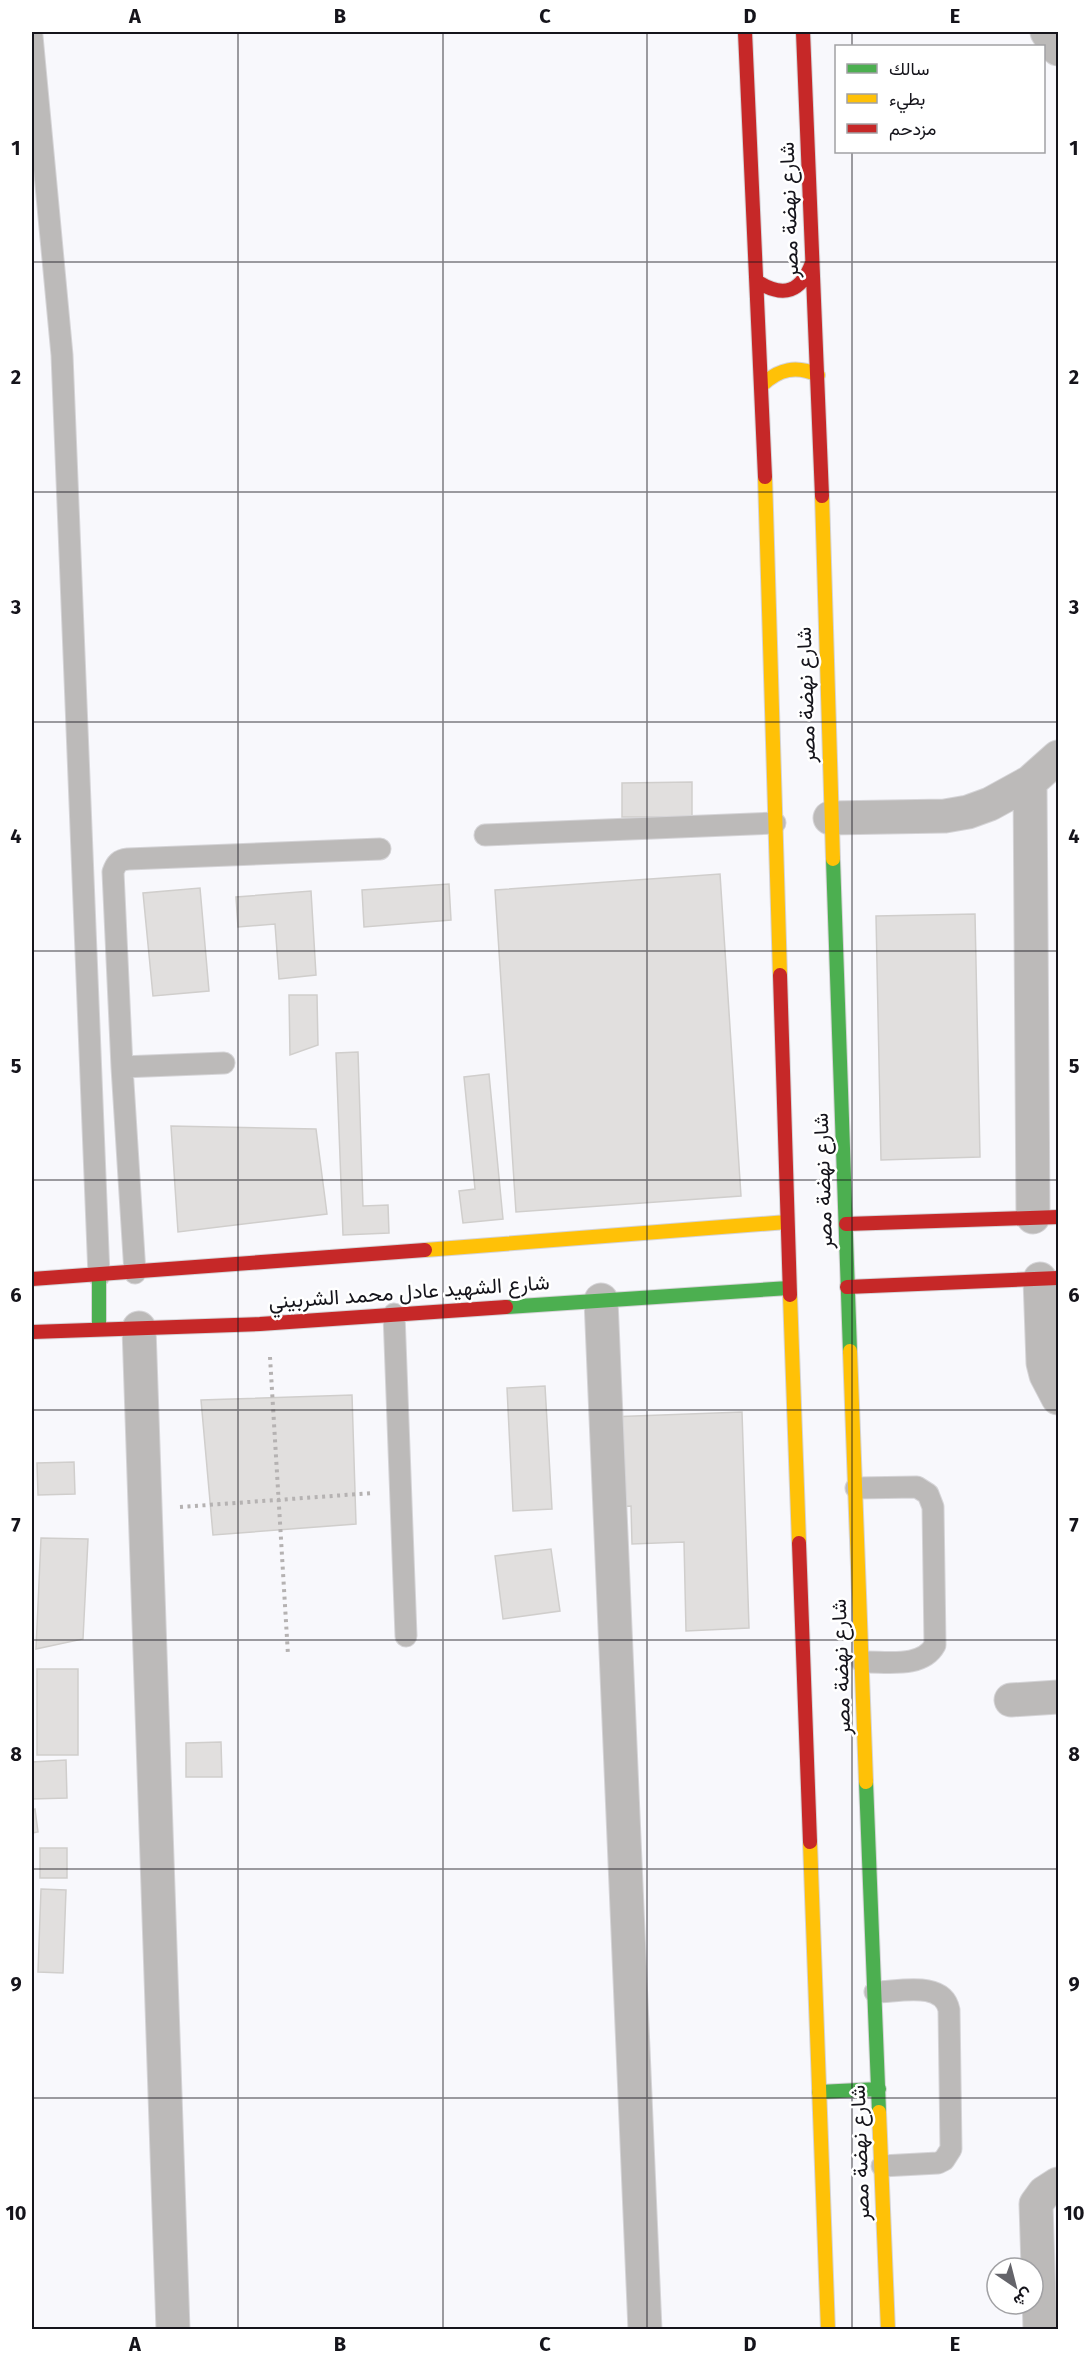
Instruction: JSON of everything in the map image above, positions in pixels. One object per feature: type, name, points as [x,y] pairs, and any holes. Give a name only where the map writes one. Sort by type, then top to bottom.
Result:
[{"type":"street","name":"شارع نهضة مصر","points":[[745,32],[762,385],[789,1288],[828,2330]]},
{"type":"street","name":"شارع نهضة مصر","points":[[803,32],[818,375],[830,818],[847,1287],[888,2330]]},
{"type":"street","points":[[1047,32],[1059,49]]},
{"type":"street","points":[[758,282],[776,291],[795,288],[804,281],[812,263]]},
{"type":"street","points":[[762,385],[777,372],[787,368],[808,370],[818,375]]},
{"type":"street","points":[[830,818],[957,814],[990,804],[1030,782],[1059,757]]},
{"type":"street","points":[[846,1224],[1046,1217],[1045,984],[1030,782]]},
{"type":"street","name":"شارع الشهيد عادل محمد الشربيني","points":[[32,1279],[99,1276],[787,1222]]},
{"type":"street","points":[[99,1276],[99,1329]]},
{"type":"street","points":[[847,1287],[1049,1278],[1043,1363],[1046,1375],[1059,1398]]},
{"type":"street","name":"شارع الشهيد عادل محمد الشربيني","points":[[32,1332],[268,1323],[789,1288]]},
{"type":"street","points":[[601,1300],[645,2330]]},
{"type":"street","points":[[139,1328],[173,2330]]},
{"type":"street","points":[[1011,1700],[1059,1697]]},
{"type":"street","points":[[819,2092],[879,2089]]},
{"type":"street","points":[[1040,2330],[1036,2204],[1044,2193],[1059,2184]]},
{"type":"lane","points":[[32,36],[62,355],[99,1276]]},
{"type":"lane","points":[[485,835],[775,823]]},
{"type":"lane","points":[[135,1273],[122,1067],[113,872],[115,865],[121,860],[128,859],[380,849]]},
{"type":"lane","points":[[122,1067],[224,1063]]},
{"type":"lane","points":[[394,1314],[406,1636]]},
{"type":"lane","points":[[856,1488],[917,1487],[928,1494],[933,1507],[935,1645],[927,1656],[915,1661],[862,1662]]},
{"type":"lane","points":[[875,1992],[933,1991],[945,1999],[949,2010],[951,2149],[944,2160],[938,2163],[882,2166]]},
{"type":"path","points":[[268,1323],[288,1655]]},
{"type":"path","points":[[146,1510],[401,1491]]},
{"type":"building","points":[[692,782],[692,817],[622,817],[622,783]]},
{"type":"building","points":[[720,874],[741,1196],[516,1212],[495,890]]},
{"type":"building","points":[[449,884],[451,920],[364,927],[362,890]]},
{"type":"building","points":[[200,888],[209,991],[153,996],[143,893]]},
{"type":"building","points":[[311,891],[316,975],[279,979],[275,924],[238,927],[236,897]]},
{"type":"building","points":[[975,914],[980,1157],[881,1160],[876,916]]},
{"type":"building","points":[[289,995],[317,995],[318,1045],[290,1055]]},
{"type":"building","points":[[358,1052],[363,1206],[388,1205],[389,1233],[343,1235],[336,1053]]},
{"type":"building","points":[[489,1074],[503,1219],[463,1223],[459,1191],[475,1189],[464,1077]]},
{"type":"building","points":[[171,1126],[316,1129],[327,1214],[178,1232]]},
{"type":"building","points":[[545,1386],[552,1509],[513,1511],[507,1388]]},
{"type":"building","points":[[352,1395],[356,1524],[213,1535],[201,1400]]},
{"type":"building","points":[[742,1412],[749,1628],[686,1631],[684,1542],[632,1544],[631,1506],[610,1507],[608,1417]]},
{"type":"building","points":[[74,1462],[75,1494],[38,1495],[37,1463]]},
{"type":"building","points":[[41,1538],[88,1539],[83,1639],[36,1649]]},
{"type":"building","points":[[551,1549],[560,1611],[503,1619],[495,1556]]},
{"type":"building","points":[[37,1669],[78,1669],[78,1755],[37,1755]]},
{"type":"building","points":[[221,1742],[222,1777],[186,1777],[186,1743]]},
{"type":"building","points":[[66,1760],[67,1798],[32,1799],[32,1762]]},
{"type":"building","points":[[35,1809],[38,1832],[32,1833],[32,1810]]},
{"type":"building","points":[[40,1848],[67,1848],[67,1878],[40,1878]]},
{"type":"building","points":[[41,1889],[66,1890],[63,1973],[38,1972]]},
{"type":"traffic: fast","points":[[833,859],[850,1351]]},
{"type":"traffic: fast","points":[[99,1276],[99,1329]]},
{"type":"traffic: fast","points":[[506,1307],[789,1288]]},
{"type":"traffic: fast","points":[[866,1782],[879,2112]]},
{"type":"traffic: fast","points":[[819,2092],[879,2089]]},
{"type":"traffic: slow","points":[[762,385],[775,375],[788,370],[802,370],[818,375]]},
{"type":"traffic: slow","points":[[765,477],[780,975]]},
{"type":"traffic: slow","points":[[822,496],[833,859]]},
{"type":"traffic: slow","points":[[425,1250],[787,1222]]},
{"type":"traffic: slow","points":[[790,1295],[799,1543]]},
{"type":"traffic: slow","points":[[850,1351],[866,1782]]},
{"type":"traffic: slow","points":[[810,1842],[828,2330]]},
{"type":"traffic: slow","points":[[879,2112],[888,2330]]},
{"type":"traffic: jam","points":[[745,32],[765,477]]},
{"type":"traffic: jam","points":[[803,32],[822,496]]},
{"type":"traffic: jam","points":[[758,282],[776,290],[791,289],[803,280],[812,263]]},
{"type":"traffic: jam","points":[[780,975],[790,1295]]},
{"type":"traffic: jam","points":[[846,1224],[1058,1217]]},
{"type":"traffic: jam","points":[[32,1279],[425,1250]]},
{"type":"traffic: jam","points":[[847,1287],[1058,1278]]},
{"type":"traffic: jam","points":[[32,1332],[260,1324],[506,1307]]},
{"type":"traffic: jam","points":[[799,1543],[810,1842]]}]
